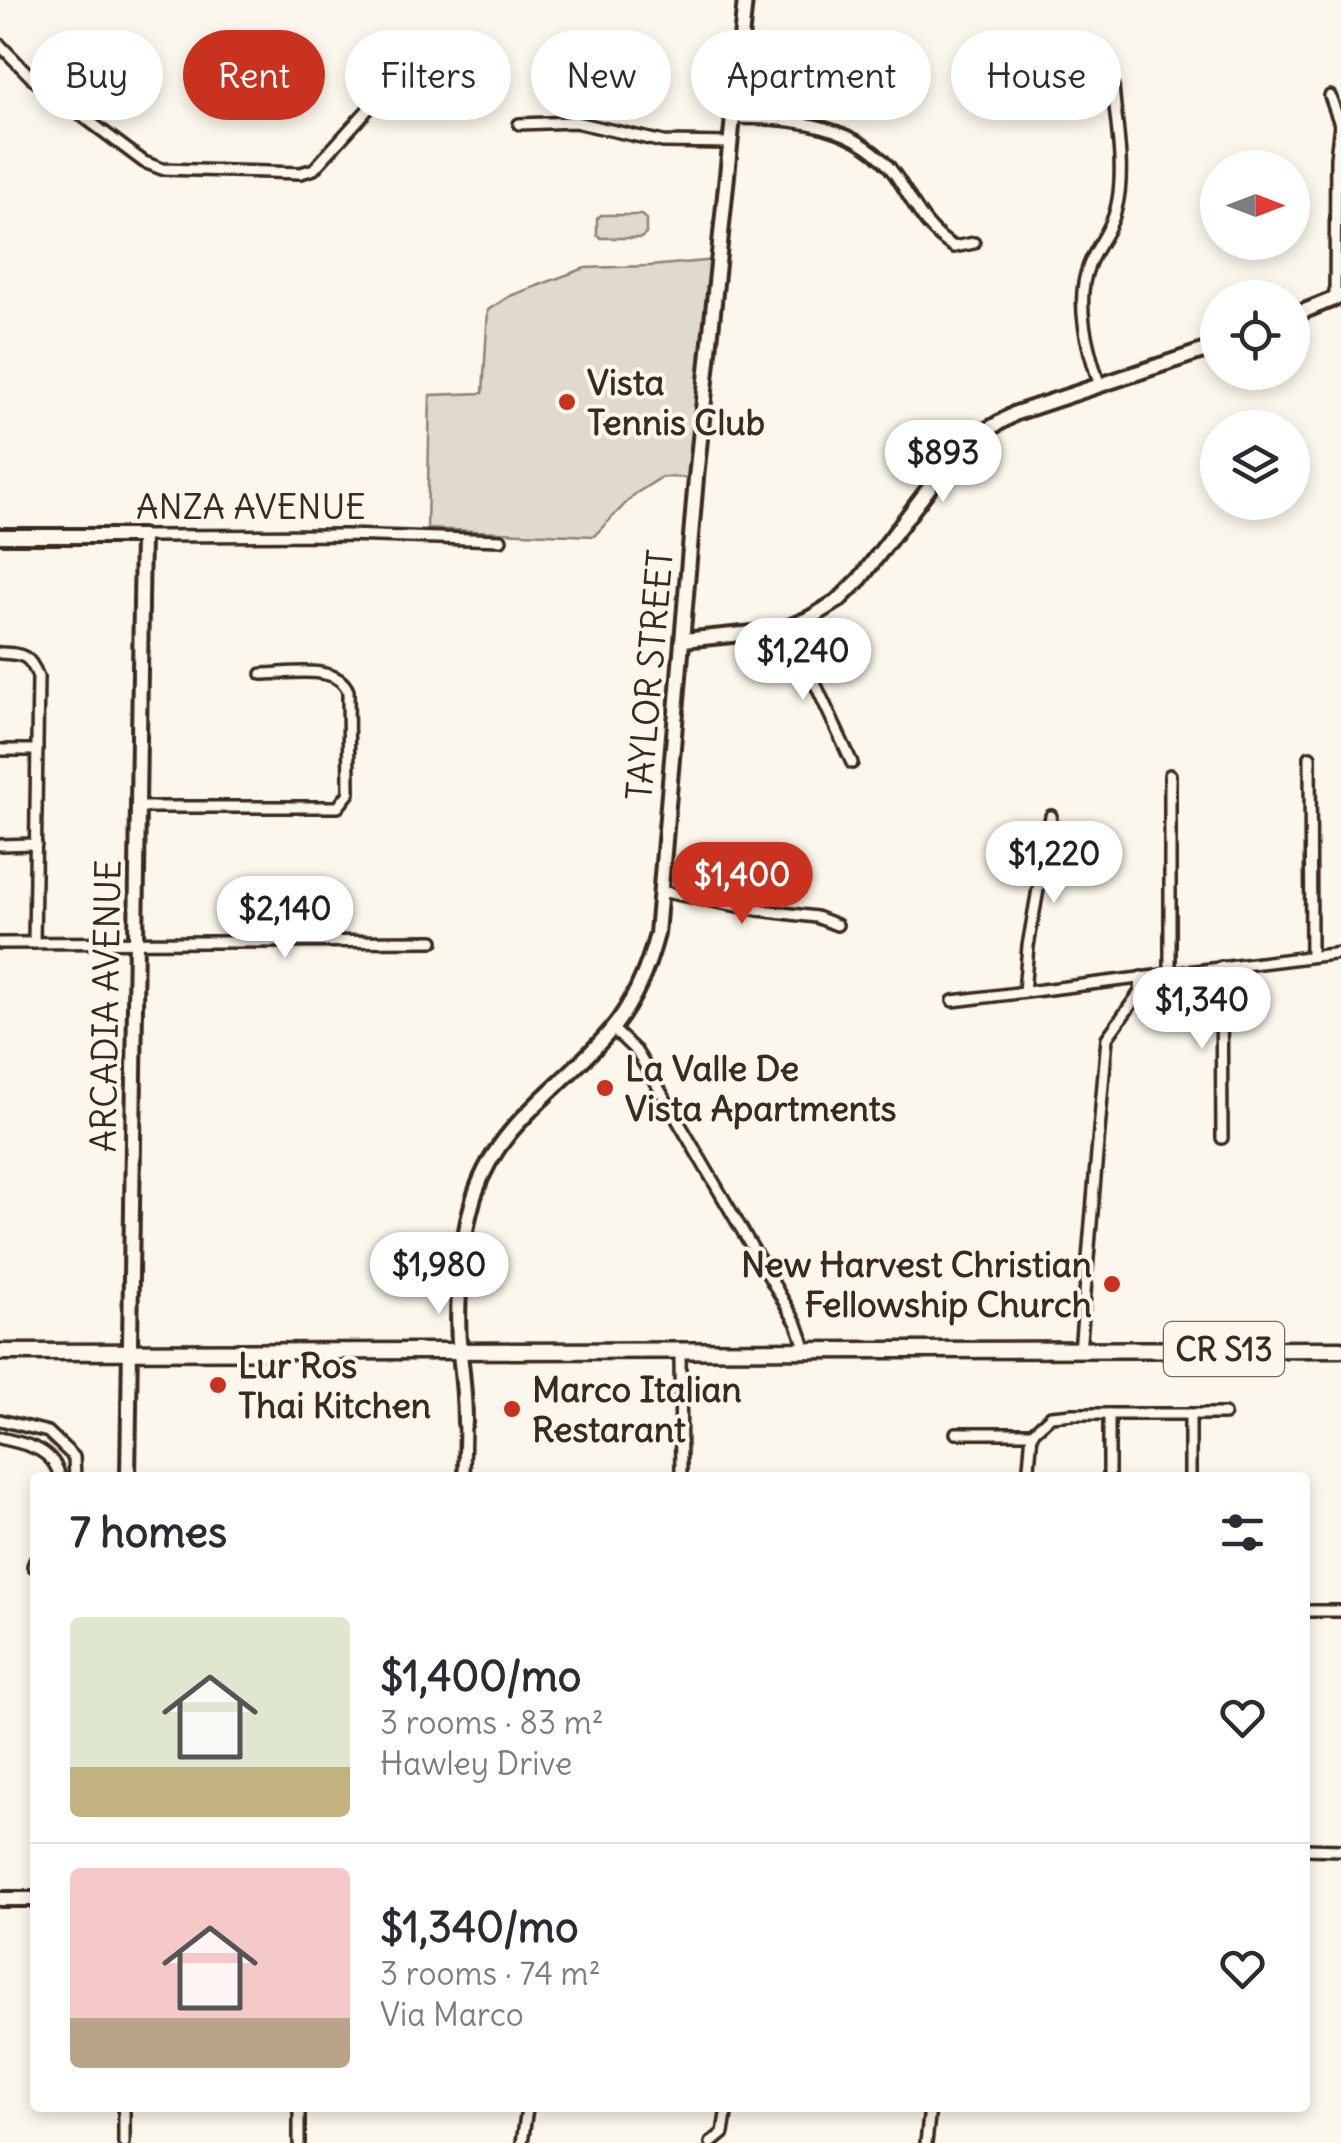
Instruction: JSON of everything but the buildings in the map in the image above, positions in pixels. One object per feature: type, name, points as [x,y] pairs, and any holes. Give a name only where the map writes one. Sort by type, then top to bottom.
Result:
[{"type":"main road","name":"CR S13","points":[[0,1352],[1341,1349]]},
{"type":"street","name":"TAYLOR STREET","points":[[742,30],[745,0]]},
{"type":"street","points":[[0,45],[33,79],[144,162],[162,168],[301,173],[314,168],[357,120]]},
{"type":"street","points":[[1310,309],[1338,297],[1336,158],[1340,124],[1330,96]]},
{"type":"street","name":"TAYLOR STREET","points":[[465,1423],[466,1380],[460,1353],[462,1246],[476,1191],[505,1136],[613,1028],[628,1006],[657,934],[696,478],[734,120]]},
{"type":"street","points":[[758,120],[805,124],[852,136],[872,148],[894,173],[919,216],[939,239],[954,247],[974,242]]},
{"type":"street","points":[[1100,386],[1091,360],[1083,295],[1086,274],[1116,208],[1121,174],[1116,120]]},
{"type":"street","points":[[518,124],[575,122],[663,142],[732,142]]},
{"type":"street","points":[[683,640],[790,626],[839,600],[860,579],[945,468],[980,434],[1016,414],[1200,352]]},
{"type":"street","name":"ANZA AVENUE","points":[[0,536],[345,535],[501,540]]},
{"type":"street","name":"ARCADIA AVENUE","points":[[128,1472],[142,536]]},
{"type":"street","points":[[790,626],[852,762]]},
{"type":"street","points":[[0,653],[24,654],[32,659],[38,677],[34,943]]},
{"type":"street","points":[[138,807],[338,807],[345,801],[349,794],[348,691],[344,682],[332,674],[262,674]]},
{"type":"street","points":[[0,750],[37,750]]},
{"type":"street","points":[[1310,757],[1312,954]]},
{"type":"street","points":[[1170,775],[1170,974]]},
{"type":"street","points":[[1024,992],[1028,946],[1051,816]]},
{"type":"street","points":[[0,844],[36,844]]},
{"type":"street","points":[[660,891],[816,917],[837,925]]},
{"type":"street","points":[[0,943],[433,941]]},
{"type":"street","points":[[952,1001],[1341,953]]},
{"type":"street","points":[[1221,967],[1222,1138]]},
{"type":"street","points":[[1080,1351],[1107,1038],[1140,992],[1141,977]]},
{"type":"street","points":[[613,1028],[636,1051],[654,1080],[797,1324],[806,1351]]},
{"type":"street","points":[[680,1353],[681,1472]]},
{"type":"street","points":[[1109,1472],[1110,1414]]},
{"type":"street","points":[[1190,1414],[1190,1472]]},
{"type":"street","points":[[956,1433],[1032,1432],[1051,1416],[1224,1414]]},
{"type":"street","points":[[0,1420],[48,1432],[74,1458],[75,1472]]},
{"type":"street","points":[[464,1472],[465,1423]]},
{"type":"street","points":[[1029,1472],[1032,1432]]},
{"type":"street","points":[[0,1438],[37,1446],[58,1472]]},
{"type":"street","points":[[1310,1612],[1341,1611]]},
{"type":"street","points":[[1310,1849],[1341,1850]]},
{"type":"street","points":[[0,1899],[30,1899]]},
{"type":"street","points":[[124,2112],[124,2143]]},
{"type":"street","points":[[299,2112],[299,2143]]},
{"type":"street","points":[[522,2143],[526,2112]]},
{"type":"street","points":[[711,2143],[722,2133],[725,2112]]},
{"type":"street","points":[[926,2143],[930,2112]]},
{"type":"shaded area","points":[[601,215],[641,215],[646,219],[646,234],[641,238],[601,238],[597,235],[597,219]]},
{"type":"shaded area","name":"Vista Tennis Club","points":[[717,260],[696,478],[662,477],[635,494],[594,536],[427,529],[430,395],[483,393],[488,310],[510,296],[585,268]]},
{"type":"place","name":"Vista Tennis Club","points":[[567,402]]},
{"type":"place","name":"La Valle De Vista Apartments","points":[[605,1088]]},
{"type":"place","name":"New Harvest Christian Fellowship Church","points":[[1112,1284]]},
{"type":"place","name":"Lur Ros Thai Kitchen","points":[[218,1385]]},
{"type":"place","name":"Marco Italian Restarant","points":[[512,1409]]}]
